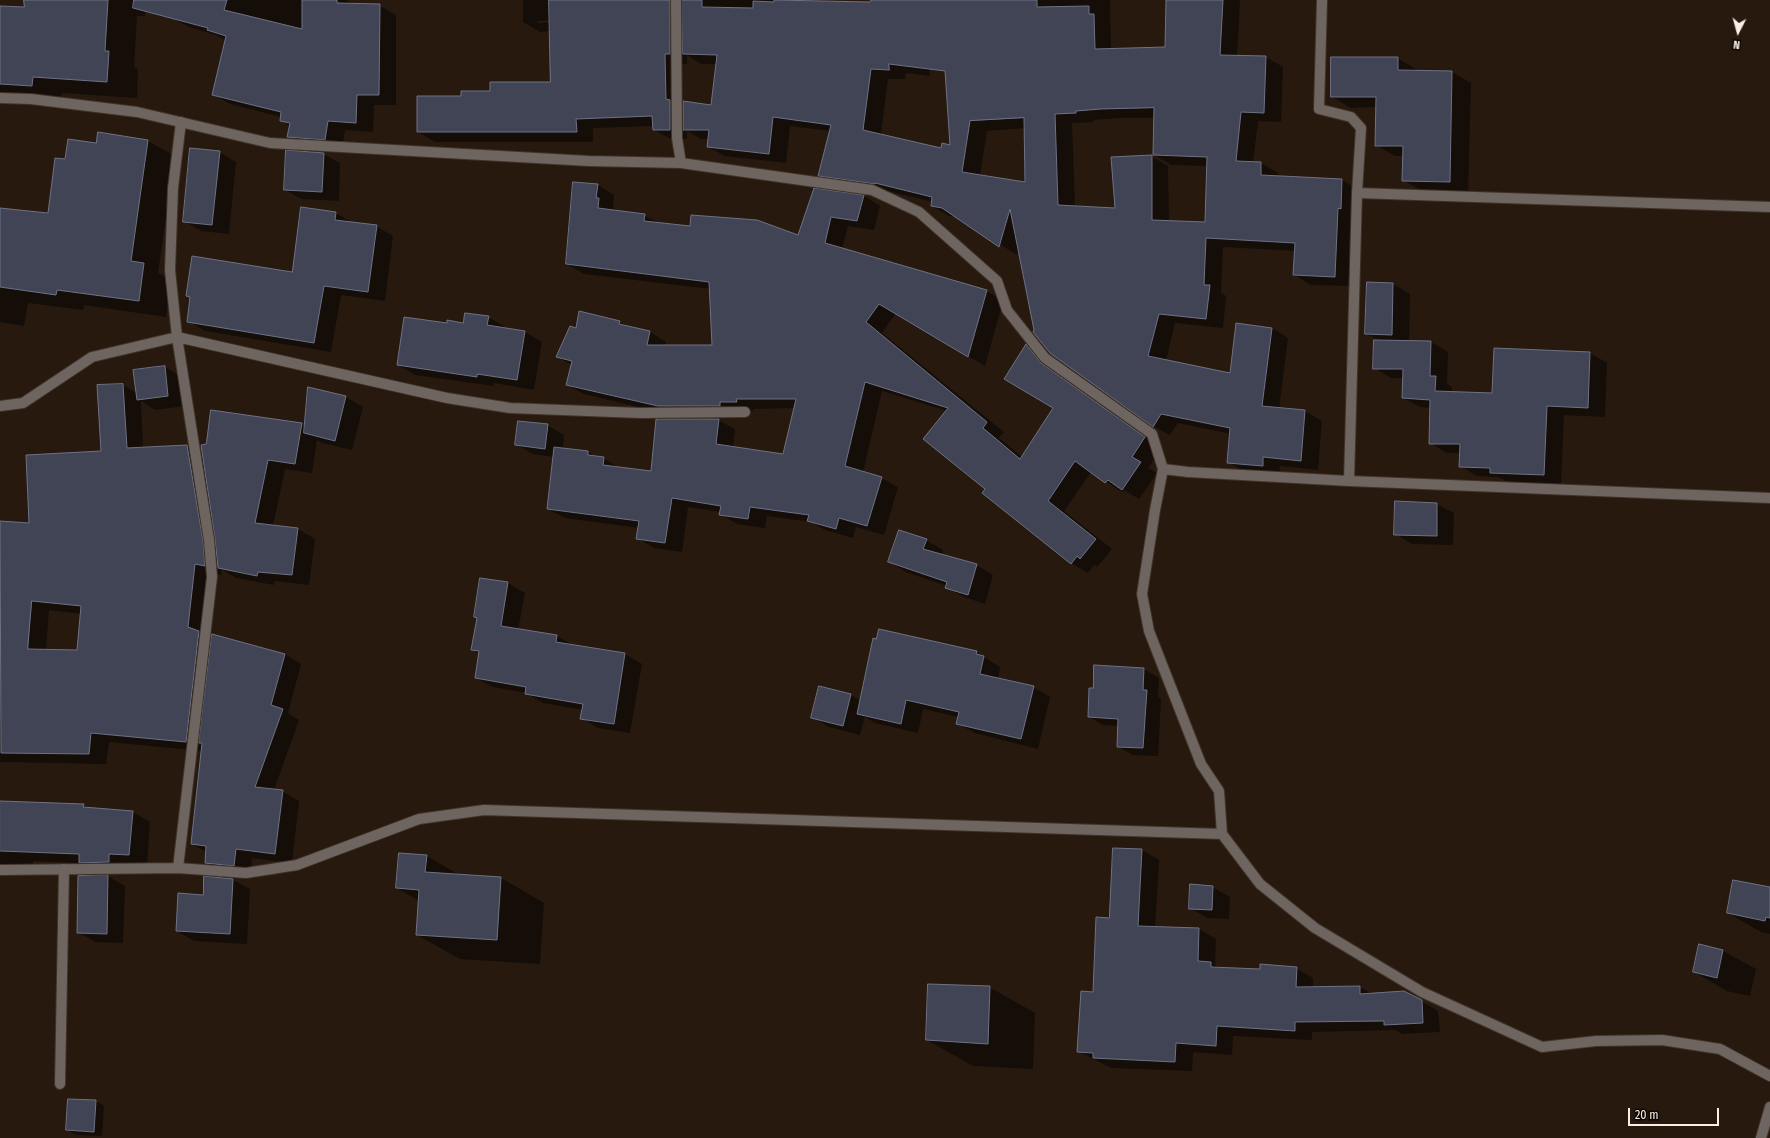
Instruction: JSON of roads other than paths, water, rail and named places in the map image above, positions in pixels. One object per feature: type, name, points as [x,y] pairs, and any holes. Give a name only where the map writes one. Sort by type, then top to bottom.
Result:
[{"type":"street","points":[[676,0],[677,138],[681,163]]},
{"type":"street","points":[[1322,0],[1319,109],[1351,117],[1361,128],[1357,193],[1349,480]]},
{"type":"street","points":[[0,98],[31,99],[137,112],[270,143],[589,161],[681,163],[872,190],[919,212],[997,281],[1007,310],[1045,358],[1152,434],[1163,469],[1142,594],[1149,631],[1200,764],[1219,791],[1222,834],[1260,884],[1315,928],[1422,992],[1542,1048],[1596,1041],[1662,1040],[1720,1049],[1770,1076]]},
{"type":"street","points":[[178,868],[212,577],[209,540],[177,336],[170,270],[173,188],[181,122]]},
{"type":"street","points":[[1357,193],[1770,207]]},
{"type":"street","points":[[0,406],[23,403],[92,357],[177,336],[224,349],[447,398],[510,408],[640,413],[745,412]]},
{"type":"street","points":[[1163,469],[1188,472],[1349,480],[1770,498]]},
{"type":"street","points":[[0,870],[178,868],[246,873],[297,865],[419,819],[484,810],[1222,834]]},
{"type":"street","points":[[60,1084],[64,869]]},
{"type":"street","points":[[1761,1138],[1770,1107]]}]
